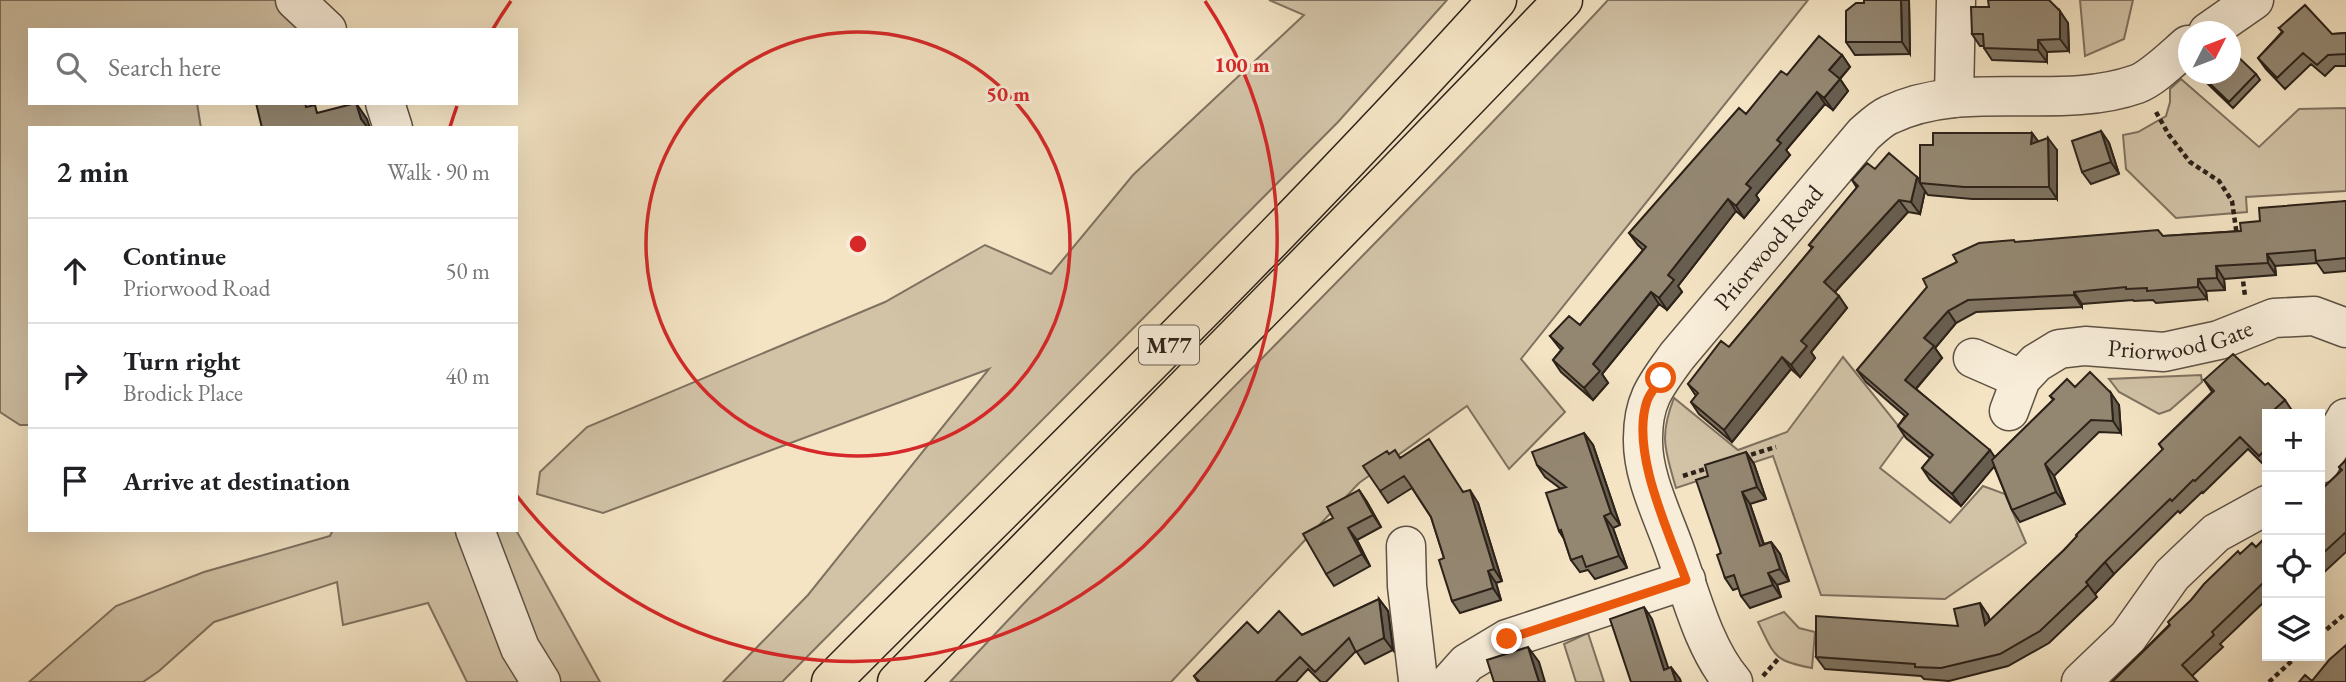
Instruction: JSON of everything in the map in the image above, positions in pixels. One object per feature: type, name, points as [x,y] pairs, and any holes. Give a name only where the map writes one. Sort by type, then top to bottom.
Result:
[{"type":"highway","name":"M77","points":[[831,682],[1251,262],[1497,0]]},
{"type":"highway","name":"M77","points":[[897,682],[1563,0]]},
{"type":"street","points":[[295,0],[325,28]]},
{"type":"street","points":[[1954,98],[1956,0]]},
{"type":"street","points":[[2224,21],[2254,0]]},
{"type":"street","name":"Priorwood Road","points":[[1733,682],[1710,645],[1652,485],[1642,439],[1647,401],[1677,356],[1864,134],[1887,116],[1915,104],[1954,98],[2093,93],[2140,83],[2178,54]]},
{"type":"street","points":[[386,105],[392,126]]},
{"type":"street","name":"Priorwood Gate","points":[[1973,358],[2015,395],[2036,363],[2059,349],[2085,345],[2164,352],[2219,340],[2274,317],[2314,316],[2346,328]]},
{"type":"street","points":[[2325,455],[2346,418]]},
{"type":"street","points":[[2081,682],[2128,637],[2172,575],[2216,533],[2262,508]]},
{"type":"street","points":[[476,532],[520,648],[541,682]]},
{"type":"street","points":[[1406,546],[1407,586],[1427,681],[1466,663],[1507,639],[1686,580]]},
{"type":"path","points":[[2140,83],[2169,135],[2190,163],[2219,181],[2232,201],[2237,239]]},
{"type":"path","points":[[2241,264],[2249,328]]},
{"type":"path","points":[[1739,458],[1776,447]]},
{"type":"path","points":[[1652,485],[1714,466]]},
{"type":"path","points":[[2325,631],[2346,613]]},
{"type":"path","points":[[1757,682],[1779,658]]},
{"type":"path","points":[[2269,682],[2292,661]]},
{"type":"shaded area","points":[[0,0],[276,0],[305,28],[28,28],[28,105],[197,105],[201,126],[28,126],[28,425],[20,425],[0,412]]},
{"type":"shaded area","points":[[1269,0],[1447,0],[1338,122],[782,682],[723,682],[808,595],[989,369],[603,513],[537,494],[540,472],[587,427],[885,302],[985,245],[1051,274],[1133,175],[1304,15]]},
{"type":"shaded area","points":[[1608,0],[1808,0],[1521,359],[1565,412],[1509,469],[1467,406],[1359,483],[1171,682],[950,682],[1113,510],[1445,172]]},
{"type":"shaded area","points":[[2080,0],[2133,0],[2124,39],[2085,56]]},
{"type":"shaded area","points":[[2178,82],[2178,84],[2187,84],[2259,147],[2299,109],[2346,108],[2346,191],[2246,197],[2247,212],[2176,218],[2126,169],[2123,135],[2138,132],[2166,116],[2170,89]]},
{"type":"shaded area","points":[[1843,357],[1905,434],[1880,468],[1950,523],[1983,486],[2005,494],[2026,543],[1945,599],[1821,595],[1773,456],[1676,488],[1665,443],[1666,423],[1674,398],[1738,450],[1787,432]]},
{"type":"shaded area","points":[[2201,375],[2202,382],[2170,410],[2159,414],[2119,392],[2109,379]]},
{"type":"shaded area","points":[[332,532],[517,532],[600,682],[467,682],[428,603],[343,625],[337,582],[214,622],[143,682],[29,682],[116,606],[204,572],[330,536]]},
{"type":"shaded area","points":[[1784,612],[1799,628],[1815,632],[1812,668],[1789,663],[1777,655],[1768,643],[1758,622]]},
{"type":"shaded area","points":[[1588,633],[1604,682],[1576,682],[1564,644]]},
{"type":"building","points":[[1864,0],[1901,0],[1902,42],[1846,42],[1846,11],[1856,3],[1864,3]]},
{"type":"building","points":[[1988,0],[2049,0],[2060,11],[2060,39],[2038,40],[2038,50],[1984,48],[1983,34],[1972,34],[1971,7],[1989,7]]},
{"type":"building","points":[[2305,5],[2332,34],[2346,33],[2346,54],[2328,55],[2317,65],[2303,53],[2277,78],[2258,58],[2283,32],[2279,28]]},
{"type":"building","points":[[1819,36],[1842,55],[1829,70],[1840,79],[1824,98],[1817,92],[1777,140],[1781,143],[1746,184],[1751,188],[1736,206],[1728,199],[1668,275],[1674,280],[1659,298],[1651,292],[1593,364],[1600,371],[1584,388],[1553,360],[1563,348],[1550,336],[1569,316],[1580,325],[1646,247],[1629,233],[1739,108],[1746,114],[1781,71],[1787,75]]},
{"type":"building","points":[[2241,60],[2256,74],[2229,102],[2210,84],[2241,84]]},
{"type":"building","points":[[256,105],[315,105],[317,113],[357,105],[366,126],[262,126]]},
{"type":"building","points":[[2101,131],[2111,162],[2082,172],[2072,141]]},
{"type":"building","points":[[1933,133],[2032,133],[2031,144],[2048,138],[2049,187],[1964,187],[1920,183],[1920,145],[1933,145]]},
{"type":"building","points":[[1889,153],[1917,177],[1911,202],[1899,200],[1824,282],[1839,296],[1801,341],[1807,346],[1791,365],[1782,357],[1724,430],[1691,402],[1698,393],[1688,384],[1721,341],[1729,347],[1813,247],[1809,245],[1858,186],[1852,180],[1867,163],[1875,169]]},
{"type":"building","points":[[2346,201],[2346,258],[2316,261],[2315,250],[2267,254],[2268,263],[2216,266],[2217,278],[2198,279],[2198,287],[2147,291],[2147,288],[2126,287],[2074,292],[2074,295],[1968,300],[1948,311],[1924,338],[1934,346],[1905,380],[1990,450],[1952,494],[1922,468],[1933,455],[1898,426],[1908,414],[1857,370],[1927,287],[1923,279],[1957,262],[1953,255],[1979,243],[2158,230],[2163,236],[2241,231],[2240,223],[2260,221],[2259,208]]},
{"type":"building","points":[[2233,354],[2285,400],[2275,409],[2262,409],[2262,453],[2259,456],[2240,437],[2105,562],[2086,582],[2088,585],[2040,631],[2000,654],[1941,668],[1816,657],[1816,616],[1958,626],[1954,609],[1980,603],[1985,625],[2064,550],[2163,449],[2159,444],[2214,391],[2204,380]]},
{"type":"building","points":[[2090,372],[2111,393],[2113,421],[2091,420],[2045,464],[2056,492],[2012,510],[1992,460],[2054,399],[2050,396],[2067,379],[2075,387]]},
{"type":"building","points":[[1584,433],[1611,513],[1604,516],[1619,556],[1586,567],[1582,556],[1571,560],[1546,493],[1566,487],[1537,465],[1532,452]]},
{"type":"building","points":[[1429,439],[1463,492],[1470,490],[1494,569],[1488,571],[1493,588],[1452,601],[1439,560],[1444,558],[1431,517],[1409,483],[1404,476],[1380,491],[1363,466],[1387,451],[1389,454],[1395,450],[1400,458]]},
{"type":"building","points":[[1746,452],[1757,487],[1742,492],[1760,546],[1771,542],[1780,569],[1768,573],[1773,585],[1741,596],[1734,575],[1725,578],[1717,555],[1721,553],[1696,480],[1708,476],[1705,465]]},
{"type":"building","points":[[2346,460],[2346,532],[2325,551],[2325,486],[2342,470],[2339,467]]},
{"type":"building","points":[[1359,490],[1373,515],[1348,528],[1362,554],[1326,574],[1303,534],[1333,518],[1327,507]]},
{"type":"building","points":[[2262,541],[2262,584],[2182,665],[2198,682],[2112,682],[2170,625],[2168,622],[2238,551],[2240,554],[2252,543],[2256,547]]},
{"type":"building","points":[[1379,599],[1384,638],[1356,652],[1349,638],[1315,672],[1300,657],[1275,682],[1200,682],[1194,676],[1247,622],[1258,633],[1279,611],[1302,635]]},
{"type":"building","points":[[1644,607],[1664,670],[1671,667],[1676,682],[1631,682],[1610,619]]},
{"type":"building","points":[[2346,645],[2346,682],[2299,682],[2305,675],[2312,681]]},
{"type":"building","points":[[1528,647],[1539,682],[1494,682],[1487,660]]},
{"type":"route","points":[[1507,639],[1686,580],[1649,478],[1642,439],[1647,401],[1661,378]]}]
